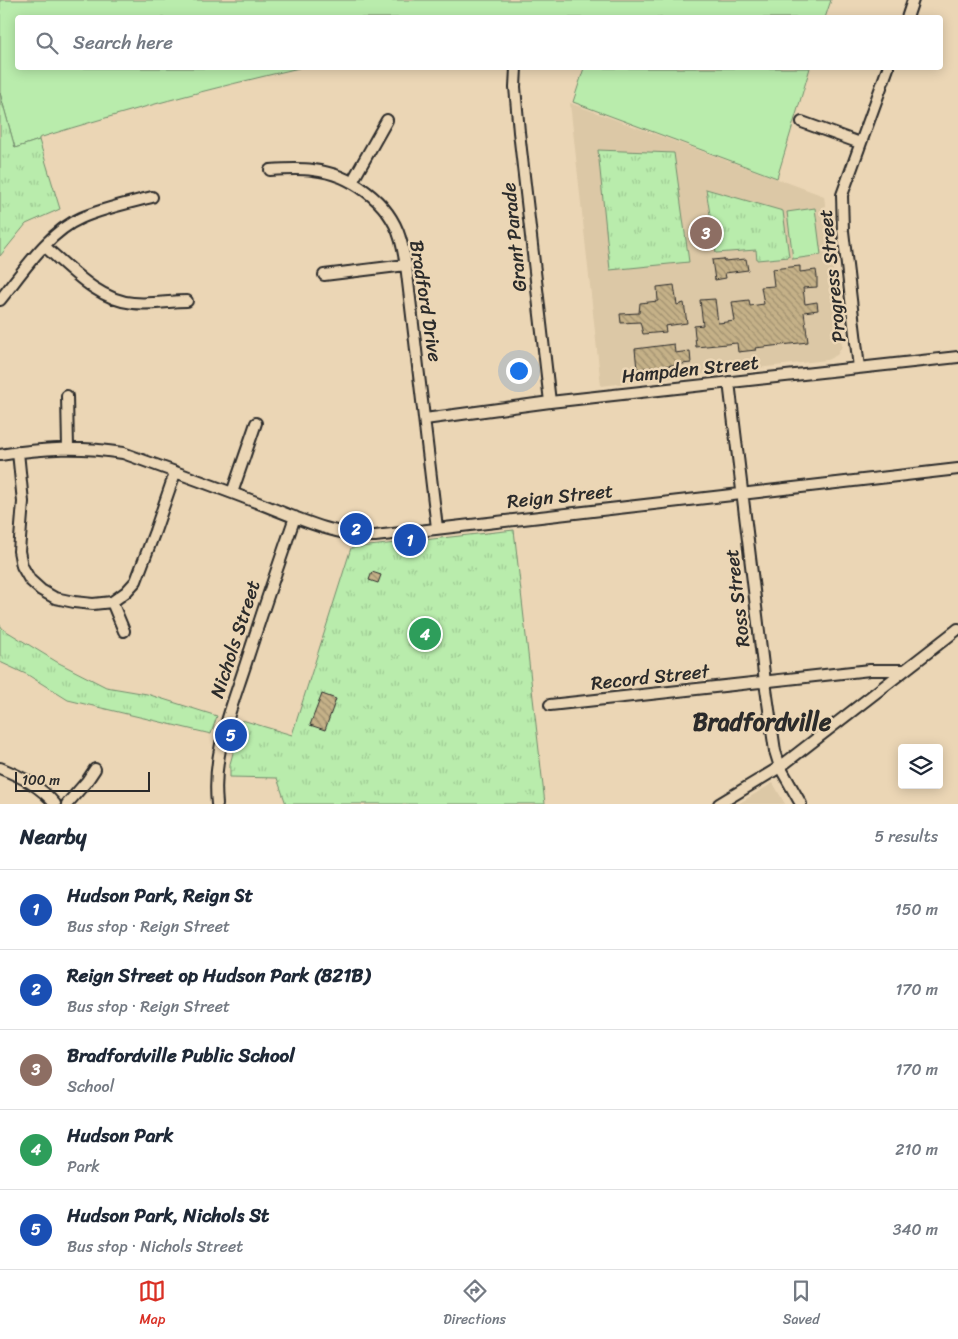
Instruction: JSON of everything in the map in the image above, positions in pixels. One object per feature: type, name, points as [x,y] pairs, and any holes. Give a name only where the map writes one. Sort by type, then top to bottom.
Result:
[{"type":"street","points":[[908,15],[913,0]]},
{"type":"street","name":"Grant Parade","points":[[516,70],[515,87],[519,132],[550,402]]},
{"type":"street","name":"Progress Street","points":[[859,368],[842,195],[887,70]]},
{"type":"street","points":[[352,182],[387,120]]},
{"type":"street","points":[[802,122],[860,143]]},
{"type":"street","name":"Bradford Drive","points":[[270,170],[314,170],[332,174],[352,182],[379,203],[390,217],[400,237],[406,265],[437,528]]},
{"type":"street","points":[[0,300],[44,246],[62,229],[80,218],[152,197]]},
{"type":"street","points":[[44,246],[104,295],[117,300],[148,304],[187,301]]},
{"type":"street","points":[[324,275],[406,265]]},
{"type":"street","name":"Hampden Street","points":[[425,419],[550,402],[958,357]]},
{"type":"street","name":"Ross Street","points":[[729,382],[775,751],[780,767],[800,804]]},
{"type":"street","points":[[68,396],[68,448]]},
{"type":"street","points":[[232,493],[256,423]]},
{"type":"street","points":[[0,455],[18,452],[68,448],[94,448],[123,453],[175,473],[142,570],[136,581],[126,592],[112,602],[93,604],[55,598],[40,590],[30,580],[22,566],[19,551],[23,502],[18,452]]},
{"type":"street","name":"Reign Street","points":[[175,473],[295,517],[360,536],[958,469]]},
{"type":"street","name":"Nichols Street","points":[[217,804],[217,761],[222,736],[264,605],[295,517]]},
{"type":"street","points":[[112,602],[124,631]]},
{"type":"street","points":[[719,804],[780,767],[958,629]]},
{"type":"street","name":"Record Street","points":[[550,706],[870,670],[904,670]]},
{"type":"street","points":[[0,768],[36,785],[55,804]]},
{"type":"street","points":[[67,804],[87,781],[94,769]]},
{"type":"shaded area","points":[[570,103],[824,196],[842,346],[837,355],[827,360],[601,386]]},
{"type":"shaded area","points":[[773,783],[785,804],[738,804]]},
{"type":"green space","points":[[0,0],[831,0],[826,15],[15,15],[15,70],[291,70],[136,109],[39,138],[39,140],[15,148],[0,93]]},
{"type":"green space","points":[[583,70],[809,70],[777,178],[573,102]]},
{"type":"green space","points":[[0,93],[15,148],[39,140],[60,209],[26,224],[0,256]]},
{"type":"green space","points":[[598,150],[674,153],[689,262],[610,270]]},
{"type":"green space","points":[[706,189],[783,211],[789,257],[757,260],[756,250],[716,253]]},
{"type":"green space","points":[[815,208],[821,255],[793,259],[787,212]]},
{"type":"green space","points":[[514,530],[545,804],[286,804],[277,778],[230,777],[230,764],[242,720],[292,735],[351,548]]},
{"type":"green space","points":[[0,625],[3,629],[57,662],[106,687],[147,694],[217,716],[211,734],[68,700],[28,675],[0,662]]},
{"type":"building","points":[[723,259],[724,261],[746,259],[748,270],[725,273],[726,278],[715,280],[712,260]]},
{"type":"building","points":[[800,266],[800,272],[816,270],[817,277],[817,287],[803,288],[805,304],[817,302],[818,310],[804,312],[808,342],[755,348],[756,350],[738,352],[737,343],[696,347],[694,326],[703,325],[700,300],[715,299],[718,323],[735,321],[732,302],[749,300],[750,306],[764,304],[761,287],[774,286],[772,269]]},
{"type":"building","points":[[674,285],[677,305],[684,303],[687,323],[665,326],[666,332],[643,334],[640,322],[621,323],[620,314],[639,313],[640,303],[658,301],[657,287]]},
{"type":"building","points":[[674,344],[675,353],[690,351],[691,363],[637,369],[635,349]]},
{"type":"building","points":[[372,572],[381,575],[378,583],[369,580]]},
{"type":"building","points":[[322,694],[336,699],[325,730],[310,725]]},
{"type":"place","name":"Bradfordville Public School","points":[[706,233]]},
{"type":"place","name":"Reign Street op Hudson Park (821B)","points":[[356,529]]},
{"type":"place","name":"Hudson Park, Reign St","points":[[410,540]]},
{"type":"place","name":"Hudson Park","points":[[425,634]]},
{"type":"place","name":"Hudson Park, Nichols St","points":[[231,735]]},
{"type":"district","name":"Bradfordville","points":[[762,722]]}]
